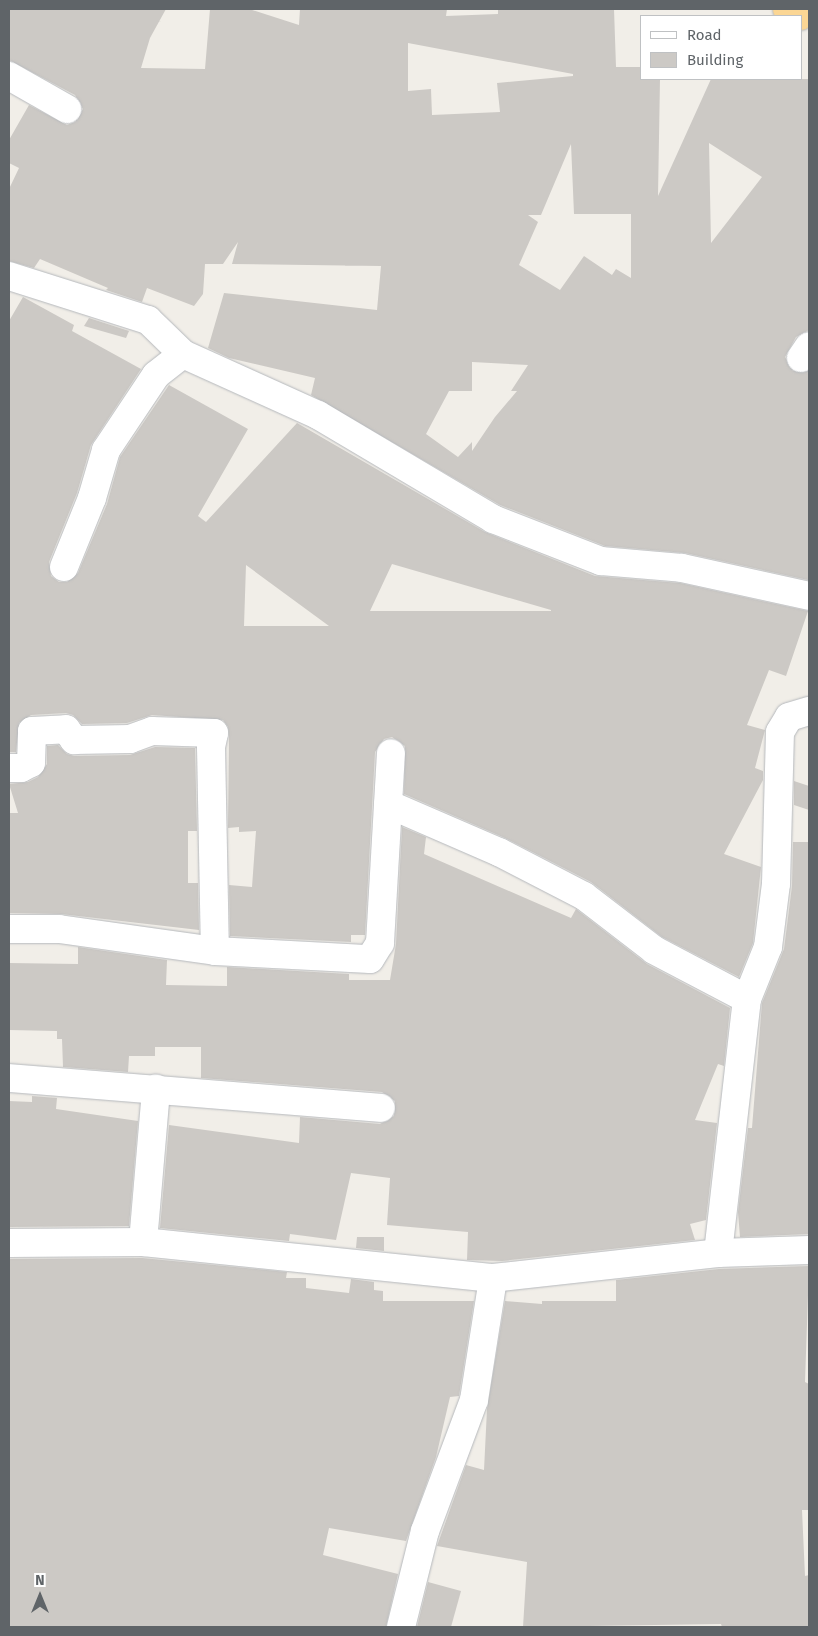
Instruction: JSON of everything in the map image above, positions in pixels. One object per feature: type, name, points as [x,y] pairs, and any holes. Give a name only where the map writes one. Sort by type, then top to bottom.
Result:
[{"type":"street","points":[[9,76],[68,109]]},
{"type":"street","points":[[9,276],[148,320],[183,354],[318,415],[493,519],[601,561],[682,568],[809,596]]},
{"type":"street","points":[[64,567],[92,498],[106,450],[156,375],[183,354]]},
{"type":"street","points":[[718,1253],[747,999],[768,947],[776,884],[780,732],[789,717],[809,711]]},
{"type":"street","points":[[9,768],[21,768],[31,763],[32,731],[66,729],[74,740],[130,739],[152,730],[214,733],[211,747],[215,951]]},
{"type":"street","points":[[9,929],[59,929],[215,951],[370,959],[380,943],[391,753]]},
{"type":"street","points":[[388,804],[499,852],[584,896],[654,950],[747,999]]},
{"type":"street","points":[[9,1078],[381,1108]]},
{"type":"street","points":[[143,1242],[156,1089]]},
{"type":"street","points":[[9,1243],[143,1242],[493,1278],[718,1253],[809,1250]]},
{"type":"street","points":[[402,1627],[425,1530],[474,1400],[493,1278]]},
{"type":"building","points":[[9,9],[166,9],[150,38],[141,68],[205,69],[210,9],[249,9],[299,25],[300,9],[447,9],[446,16],[498,14],[498,9],[614,9],[616,67],[640,67],[640,80],[660,80],[658,196],[711,80],[809,79],[809,330],[796,337],[785,357],[793,371],[809,371],[808,580],[685,553],[605,546],[500,505],[311,395],[315,378],[229,358],[208,348],[224,293],[377,310],[381,266],[232,264],[238,242],[223,264],[205,264],[203,294],[194,306],[147,288],[142,302],[106,290],[108,288],[40,259],[34,268],[9,261],[9,189],[19,168],[9,163],[9,140],[29,105],[67,125],[75,122],[83,109],[75,95],[9,60]],"holes":[[[408,43],[573,74],[573,76],[497,83],[500,112],[432,115],[431,89],[408,91]],[[709,143],[762,177],[711,243]],[[571,144],[574,214],[631,214],[631,278],[616,269],[612,275],[584,256],[560,290],[519,265],[538,222],[528,215],[541,215]],[[472,362],[528,365],[511,391],[517,391],[495,417],[472,451],[472,442],[458,457],[426,434],[449,391],[472,391]]]},
{"type":"building","points":[[23,297],[74,325],[72,331],[141,369],[91,445],[77,493],[49,562],[51,576],[59,582],[67,582],[78,573],[107,504],[120,457],[169,385],[248,429],[198,516],[206,522],[297,423],[485,532],[595,576],[680,583],[808,611],[786,676],[769,670],[747,725],[765,730],[755,768],[763,771],[763,780],[724,854],[761,867],[753,943],[739,977],[662,937],[591,882],[505,838],[404,794],[405,746],[392,737],[384,739],[375,752],[365,935],[351,935],[351,942],[230,936],[229,885],[252,887],[256,831],[239,832],[239,827],[228,828],[229,736],[228,727],[223,720],[152,715],[127,723],[82,724],[73,715],[66,713],[31,715],[19,723],[16,752],[9,752],[9,321]],"holes":[[[392,564],[551,610],[551,611],[370,611]],[[246,565],[329,626],[244,626]]]},
{"type":"building","points":[[89,318],[129,331],[126,338],[84,326]]},
{"type":"building","points":[[58,745],[67,754],[74,756],[130,755],[155,747],[195,748],[197,831],[188,831],[188,883],[198,883],[199,930],[61,914],[10,913],[9,813],[18,813],[9,784],[28,782],[38,777],[47,764],[47,746]]},
{"type":"building","points":[[794,781],[809,786],[809,810],[794,805]]},
{"type":"building","points":[[402,827],[426,837],[424,854],[571,918],[576,909],[647,964],[730,1008],[724,1066],[718,1064],[695,1120],[717,1123],[706,1220],[690,1224],[695,1240],[502,1261],[467,1260],[468,1232],[387,1225],[390,1178],[351,1173],[336,1240],[290,1234],[289,1241],[160,1228],[169,1125],[299,1143],[300,1117],[380,1124],[394,1116],[395,1101],[382,1092],[201,1078],[201,1047],[155,1047],[155,1056],[129,1056],[128,1072],[63,1067],[62,1039],[57,1039],[57,1031],[9,1030],[9,963],[78,964],[78,947],[167,960],[166,985],[227,986],[227,967],[349,974],[349,980],[390,980],[396,944]]},
{"type":"building","points":[[793,842],[809,842],[809,1234],[740,1237],[738,1212],[748,1128],[752,1128],[762,1003],[784,949],[792,886]]},
{"type":"building","points":[[32,1096],[57,1098],[56,1109],[138,1121],[129,1226],[9,1227],[9,1101],[32,1102]]},
{"type":"building","points":[[357,1237],[384,1237],[384,1251],[356,1248]]},
{"type":"building","points":[[142,1258],[287,1272],[286,1278],[306,1278],[306,1288],[349,1293],[351,1279],[374,1282],[374,1290],[383,1291],[383,1301],[474,1301],[459,1396],[450,1397],[436,1457],[406,1541],[329,1528],[323,1555],[398,1574],[386,1627],[9,1627],[9,1259]]},
{"type":"building","points":[[809,1266],[805,1382],[809,1384],[809,1510],[802,1510],[805,1576],[809,1575],[809,1627],[722,1627],[721,1624],[523,1627],[527,1562],[437,1546],[466,1465],[484,1470],[487,1409],[505,1301],[542,1304],[542,1301],[616,1301],[616,1280],[719,1269]]},
{"type":"building","points":[[428,1582],[461,1591],[451,1627],[417,1627]]}]
